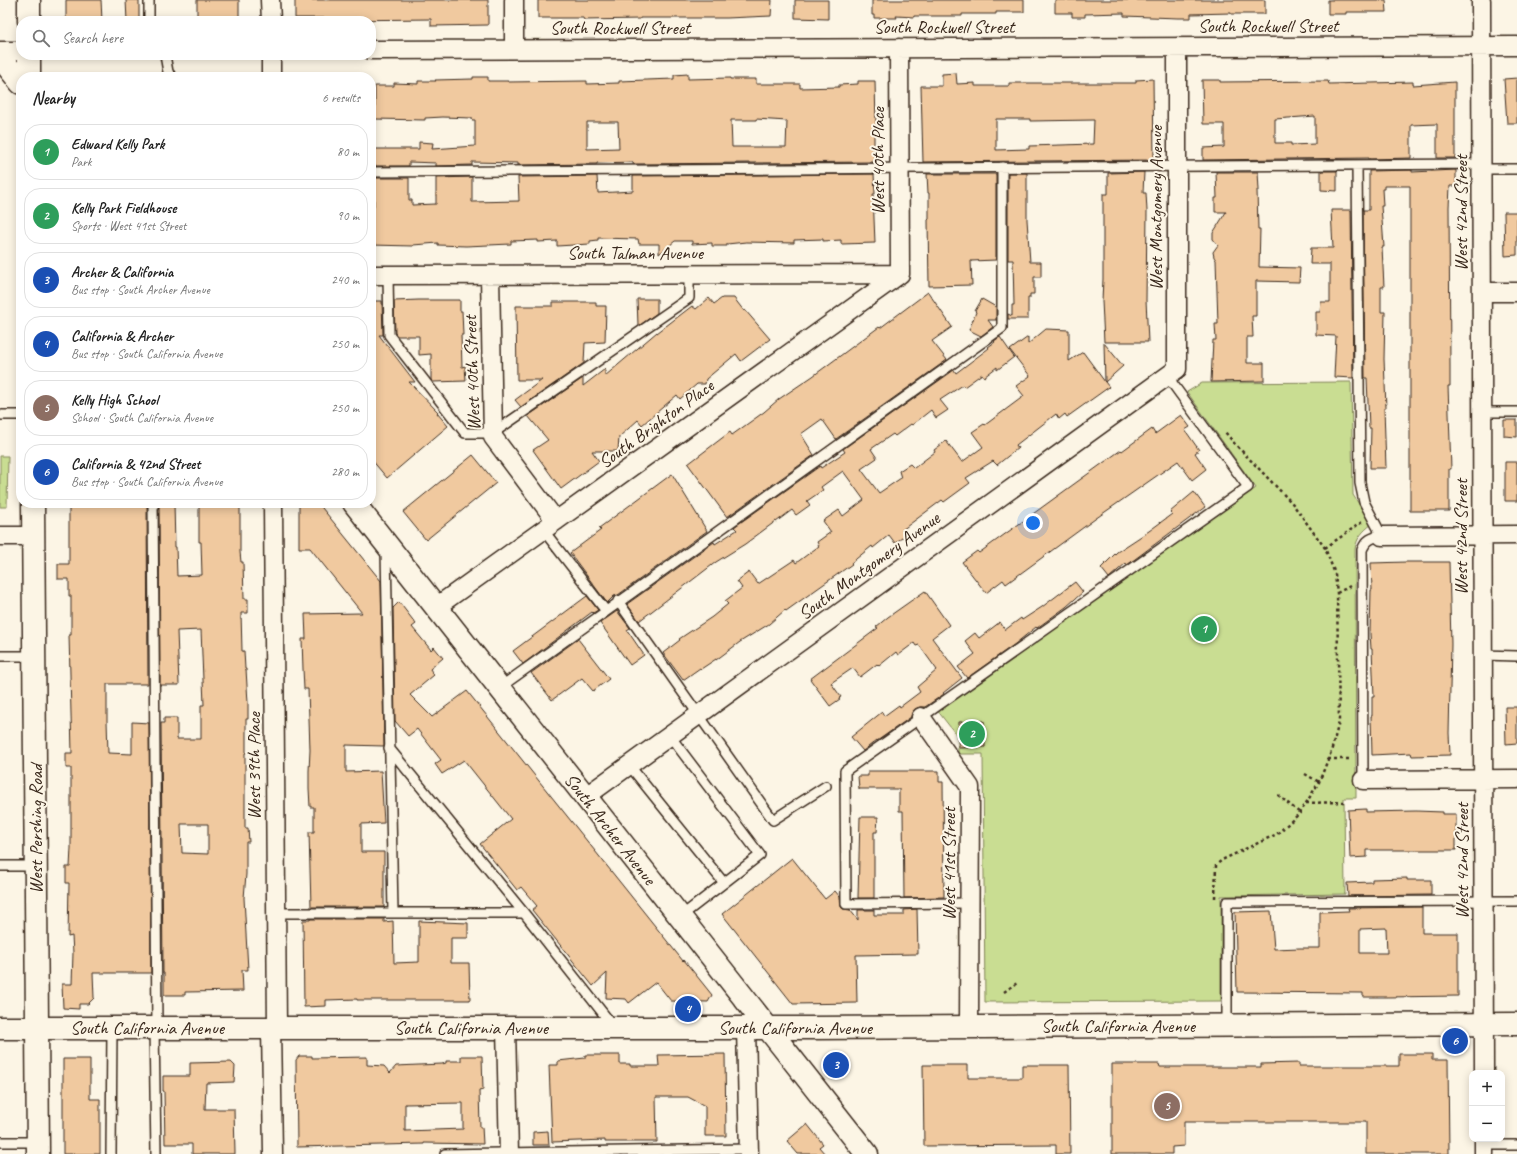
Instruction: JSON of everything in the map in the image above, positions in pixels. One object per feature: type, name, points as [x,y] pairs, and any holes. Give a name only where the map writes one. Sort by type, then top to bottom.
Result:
[{"type":"main road","points":[[29,0],[29,16]]},
{"type":"main road","points":[[0,58],[16,77]]},
{"type":"main road","points":[[29,60],[30,72]]},
{"type":"main road","name":"West Pershing Road","points":[[33,508],[38,1148]]},
{"type":"main road","name":"South Archer Avenue","points":[[358,508],[867,1154]]},
{"type":"main road","name":"South California Avenue","points":[[0,1028],[768,1028],[1517,1024]]},
{"type":"street","points":[[270,0],[271,16]]},
{"type":"street","points":[[514,0],[514,49]]},
{"type":"street","name":"West 42nd Street","points":[[1481,0],[1484,1070]]},
{"type":"street","name":"South Rockwell Street","points":[[376,50],[1517,46]]},
{"type":"street","name":"West Montgomery Avenue","points":[[1172,372],[1178,47]]},
{"type":"street","name":"West 40th Place","points":[[899,48],[900,274]]},
{"type":"street","points":[[0,51],[16,51]]},
{"type":"street","points":[[271,60],[271,72]]},
{"type":"street","name":"South Talman Avenue","points":[[380,274],[900,274]]},
{"type":"street","name":"West 40th Street","points":[[490,274],[493,437],[550,526]]},
{"type":"street","name":"South Brighton Place","points":[[436,607],[900,274]]},
{"type":"street","points":[[1482,292],[1517,292]]},
{"type":"street","name":"South Montgomery Avenue","points":[[586,797],[1172,372]]},
{"type":"street","name":"West 39th Place","points":[[273,508],[276,913],[273,1154]]},
{"type":"street","points":[[1382,536],[1517,535]]},
{"type":"street","points":[[0,536],[33,536]]},
{"type":"street","name":"West 41st Street","points":[[921,716],[970,787],[969,1027]]},
{"type":"street","points":[[1363,780],[1517,779]]},
{"type":"street","points":[[506,1028],[509,1154]]},
{"type":"street","points":[[746,1028],[748,1152]]},
{"type":"lane","points":[[149,0],[149,16]]},
{"type":"lane","points":[[166,60],[168,72]]},
{"type":"lane","points":[[1357,165],[1360,483],[1364,502],[1382,536],[1374,537],[1367,541],[1362,550],[1363,780]]},
{"type":"lane","points":[[376,172],[1357,165],[1517,169]]},
{"type":"lane","points":[[499,688],[1002,328],[1002,167]]},
{"type":"lane","points":[[380,274],[389,335],[465,433],[493,433],[689,298],[689,274]]},
{"type":"lane","points":[[970,903],[846,904],[846,771],[921,716],[1248,486],[1172,372]]},
{"type":"lane","points":[[1482,412],[1517,412]]},
{"type":"lane","points":[[0,415],[16,415]]},
{"type":"lane","points":[[153,508],[156,1154]]},
{"type":"lane","points":[[550,526],[606,611]]},
{"type":"lane","points":[[386,544],[393,913]]},
{"type":"lane","points":[[618,602],[773,820],[826,786]]},
{"type":"lane","points":[[0,656],[34,656]]},
{"type":"lane","points":[[1483,656],[1517,656]]},
{"type":"lane","points":[[670,736],[760,855],[680,917]]},
{"type":"lane","points":[[389,748],[524,913],[614,1028]]},
{"type":"lane","points":[[629,766],[724,884]]},
{"type":"lane","points":[[0,866],[36,866]]},
{"type":"lane","points":[[1227,1025],[1227,902],[1517,901]]},
{"type":"lane","points":[[276,913],[524,913]]},
{"type":"lane","points":[[111,1154],[112,1028]]},
{"type":"lane","points":[[0,1142],[38,1148]]},
{"type":"lane","points":[[1484,1146],[1517,1145]]},
{"type":"lane","points":[[445,1154],[748,1152]]},
{"type":"path","points":[[1215,899],[1216,865],[1222,860],[1277,834],[1300,813],[1319,782],[1328,759],[1339,722],[1335,574],[1325,548],[1292,503],[1235,444],[1223,429]]},
{"type":"path","points":[[1325,548],[1371,515]]},
{"type":"path","points":[[1328,759],[1363,759]]},
{"type":"path","points":[[1305,774],[1319,782]]},
{"type":"path","points":[[1278,795],[1300,813]]},
{"type":"path","points":[[1306,803],[1344,802]]},
{"type":"path","points":[[1004,992],[1017,983]]},
{"type":"green space","points":[[1351,382],[1353,495],[1372,524],[1361,535],[1357,541],[1355,549],[1356,798],[1344,798],[1345,894],[1221,896],[1221,1001],[985,1002],[983,754],[958,754],[958,737],[937,710],[1256,488],[1187,392],[1202,383]]},
{"type":"green space","points":[[0,456],[8,456],[7,507],[0,507]]},
{"type":"building","points":[[66,0],[101,0],[102,16],[66,16]]},
{"type":"building","points":[[126,0],[139,0],[139,16],[127,16]]},
{"type":"building","points":[[197,0],[239,0],[239,16],[197,16]]},
{"type":"building","points":[[295,0],[488,0],[488,25],[431,26],[431,19],[376,20],[376,16],[295,16]]},
{"type":"building","points":[[538,0],[772,0],[771,16],[584,20],[583,18],[538,18]]},
{"type":"building","points":[[795,0],[828,0],[828,19],[795,18]]},
{"type":"building","points":[[872,0],[1024,0],[1024,12],[962,14],[962,16],[896,16],[897,18],[874,18],[874,15],[872,15]]},
{"type":"building","points":[[1055,0],[1265,0],[1265,14],[1191,14],[1191,18],[1178,18],[1124,16],[1124,13],[1085,14],[1085,17],[1072,17],[1072,13],[1055,13]]},
{"type":"building","points":[[1328,0],[1386,0],[1387,12],[1346,12],[1346,14],[1328,14]]},
{"type":"building","points":[[956,73],[957,84],[975,83],[975,86],[1009,86],[1009,83],[1136,83],[1136,80],[1153,79],[1154,160],[923,162],[921,86],[942,86],[942,74]],"holes":[[[996,119],[1030,119],[1030,121],[1094,120],[1093,144],[1029,146],[1029,149],[996,150]]]},
{"type":"building","points":[[688,74],[688,79],[756,79],[756,84],[800,84],[800,88],[839,87],[839,85],[858,84],[858,81],[875,81],[876,126],[874,126],[874,162],[633,164],[633,162],[518,165],[518,163],[472,162],[472,165],[436,166],[436,163],[409,162],[409,166],[376,166],[376,149],[419,149],[419,142],[433,143],[432,149],[475,146],[475,120],[472,120],[472,118],[443,117],[425,118],[425,120],[376,119],[376,86],[394,86],[394,83],[418,84],[418,81],[473,79],[473,77],[488,77],[488,81],[587,81],[587,84],[674,79],[674,75]],"holes":[[[756,119],[787,121],[786,147],[732,147],[731,120]],[[587,122],[618,122],[619,148],[587,149]]]},
{"type":"building","points":[[1517,78],[1517,123],[1507,123],[1504,79]]},
{"type":"building","points":[[1202,80],[1220,80],[1220,82],[1328,81],[1329,84],[1413,82],[1413,85],[1455,82],[1455,158],[1437,158],[1437,124],[1411,125],[1411,158],[1203,160],[1203,148],[1224,147],[1224,124],[1203,124]],"holes":[[[1315,116],[1315,144],[1291,145],[1291,143],[1275,143],[1275,119]]]},
{"type":"building","points":[[1412,170],[1412,172],[1456,170],[1456,186],[1450,186],[1449,207],[1450,386],[1448,386],[1451,469],[1449,469],[1449,511],[1410,511],[1410,186],[1384,186],[1384,189],[1382,189],[1383,206],[1381,206],[1384,247],[1382,247],[1384,287],[1381,287],[1381,312],[1385,312],[1384,359],[1386,408],[1384,408],[1386,468],[1370,468],[1371,428],[1369,428],[1367,378],[1365,378],[1363,210],[1369,210],[1369,171]]},
{"type":"building","points":[[1321,171],[1337,171],[1337,191],[1321,190]]},
{"type":"building","points":[[1144,172],[1143,193],[1146,193],[1147,211],[1146,300],[1148,342],[1104,342],[1102,301],[1103,194],[1108,194],[1108,173]]},
{"type":"building","points":[[1216,172],[1258,172],[1258,229],[1260,229],[1259,267],[1300,268],[1299,282],[1256,281],[1256,316],[1252,316],[1253,337],[1247,337],[1247,363],[1264,363],[1264,381],[1211,382],[1213,340],[1216,340],[1215,324],[1218,324],[1216,260],[1213,252],[1218,245],[1213,239],[1213,233],[1226,212],[1215,212],[1215,198],[1217,198]]},
{"type":"building","points":[[1008,173],[1027,173],[1027,220],[1030,262],[1041,262],[1041,277],[1034,277],[1034,294],[1030,294],[1030,298],[1028,298],[1028,319],[1008,319],[1008,314],[1012,316],[1012,305],[1014,305],[1013,260],[1008,260]]},
{"type":"building","points":[[874,174],[875,194],[873,194],[875,243],[841,244],[841,240],[823,241],[823,239],[794,240],[794,243],[746,242],[727,244],[727,246],[712,246],[712,243],[692,244],[692,241],[675,241],[659,254],[659,244],[639,244],[638,239],[598,238],[598,240],[590,241],[590,244],[557,246],[557,241],[538,242],[538,240],[511,241],[511,244],[466,246],[438,245],[438,243],[413,246],[376,245],[376,178],[409,178],[409,200],[412,200],[412,205],[436,204],[436,178],[472,177],[472,202],[519,201],[518,177],[597,176],[598,193],[633,191],[633,176]]},
{"type":"building","points":[[927,174],[996,174],[996,260],[971,261],[972,285],[929,286],[929,193]]},
{"type":"building","points":[[1331,210],[1351,210],[1353,378],[1334,377],[1336,336],[1316,335],[1316,312],[1320,312],[1321,302],[1330,302],[1330,264],[1310,264],[1311,248],[1333,248]]},
{"type":"building","points":[[1504,212],[1517,212],[1517,255],[1505,256]]},
{"type":"building","points":[[928,292],[952,327],[932,341],[947,360],[836,439],[822,419],[801,434],[814,455],[727,517],[688,464],[730,432],[732,435],[779,399],[813,376],[879,327],[880,328]]},
{"type":"building","points":[[709,298],[714,304],[722,298],[734,298],[770,339],[741,361],[736,354],[706,379],[705,384],[697,384],[680,399],[677,395],[642,425],[638,420],[619,437],[618,451],[592,451],[599,461],[561,489],[533,450],[548,440],[528,416],[583,378],[583,386],[605,369],[605,376],[657,332],[692,306],[696,309]]},
{"type":"building","points":[[637,299],[657,299],[657,313],[640,325],[638,325]]},
{"type":"building","points":[[982,299],[996,307],[996,320],[988,320],[993,327],[981,336],[969,330],[976,312],[975,311]]},
{"type":"building","points":[[460,300],[463,335],[461,335],[462,367],[465,366],[466,381],[433,382],[431,380],[431,354],[419,355],[419,336],[397,336],[395,333],[394,301]]},
{"type":"building","points":[[376,301],[382,301],[383,335],[379,335],[415,382],[409,382],[438,412],[437,413],[448,426],[387,478],[376,465]]},
{"type":"building","points":[[553,302],[596,302],[596,306],[606,306],[605,342],[585,343],[584,363],[521,407],[515,400],[542,380],[517,380],[516,306],[553,306]]},
{"type":"building","points":[[1046,329],[1069,330],[1069,361],[1083,352],[1109,387],[1067,417],[1065,414],[1059,419],[1056,414],[1016,445],[1018,448],[997,465],[993,461],[966,478],[970,483],[944,502],[942,500],[902,530],[906,535],[895,543],[889,535],[873,548],[872,546],[851,563],[852,564],[786,611],[785,610],[769,624],[740,642],[716,660],[701,669],[700,668],[683,680],[663,653],[680,640],[679,639],[712,617],[728,604],[725,601],[742,588],[737,581],[749,572],[758,584],[794,560],[796,563],[819,546],[817,542],[831,532],[823,521],[839,510],[843,516],[864,500],[843,471],[821,487],[823,490],[807,501],[810,505],[796,515],[792,510],[745,544],[716,562],[639,621],[627,604],[714,542],[715,544],[737,530],[734,527],[820,466],[821,468],[845,452],[843,449],[954,370],[956,373],[989,348],[988,347],[995,342],[994,341],[1000,337],[1014,357],[997,370],[997,367],[984,377],[982,374],[964,387],[963,385],[940,400],[948,410],[936,418],[931,410],[912,425],[911,424],[895,436],[893,434],[871,449],[877,458],[861,469],[879,493],[901,478],[899,471],[910,464],[914,468],[935,452],[934,450],[946,441],[962,462],[983,447],[972,432],[984,424],[985,425],[1024,396],[1016,386],[1030,376],[1010,350],[1028,337],[1028,344]]},
{"type":"building","points":[[1104,343],[1123,366],[1105,382]]},
{"type":"building","points":[[1181,415],[1190,427],[1185,430],[1199,450],[1195,453],[1206,469],[1192,480],[1178,461],[1006,584],[1003,580],[986,593],[962,562],[977,551],[979,553],[1152,429],[1155,434]]},
{"type":"building","points":[[1504,420],[1517,420],[1517,437],[1504,436]]},
{"type":"building","points":[[473,455],[496,483],[426,540],[403,512]]},
{"type":"building","points":[[1505,462],[1517,462],[1517,501],[1505,501]]},
{"type":"building","points":[[672,474],[707,531],[618,595],[614,596],[607,603],[570,553],[601,530],[599,528]]},
{"type":"building","points":[[1194,492],[1205,507],[1127,565],[1126,563],[1109,578],[1101,568],[1117,552],[1172,514],[1170,512]]},
{"type":"building","points":[[69,508],[147,508],[148,684],[107,684],[107,721],[108,753],[132,754],[132,722],[149,723],[151,973],[93,973],[94,998],[88,1004],[79,1004],[79,1009],[63,1008],[62,984],[72,984],[73,953],[72,936],[68,937],[69,883],[66,883],[66,867],[70,867],[71,848],[71,768],[66,768],[66,753],[72,753],[69,635],[71,635],[71,596],[69,596],[69,579],[58,579],[58,564],[69,564]]},
{"type":"building","points":[[159,508],[174,508],[177,576],[202,575],[201,542],[199,542],[199,508],[240,508],[240,552],[241,562],[243,562],[244,599],[248,599],[248,613],[241,613],[242,651],[244,651],[248,703],[245,753],[245,828],[248,828],[249,842],[246,842],[244,898],[248,970],[242,970],[243,991],[185,992],[185,995],[164,995],[161,723],[164,723],[164,718],[177,718],[177,739],[201,739],[201,705],[204,705],[201,630],[177,631],[179,685],[160,685]],"holes":[[[181,824],[208,824],[208,854],[182,853]]]},
{"type":"building","points":[[299,508],[322,508],[381,581],[384,746],[346,745],[346,772],[381,771],[384,823],[361,824],[361,852],[384,852],[384,907],[311,907],[309,832],[314,832],[314,807],[310,807],[308,689],[304,689],[303,669],[302,639],[306,639],[305,614],[362,613],[310,548],[299,548]]},
{"type":"building","points":[[1449,562],[1451,644],[1450,755],[1412,756],[1411,753],[1372,755],[1371,716],[1372,696],[1374,696],[1370,634],[1372,590],[1371,563]]},
{"type":"building","points":[[1075,582],[1083,592],[1066,607],[1037,628],[1036,627],[967,678],[958,667],[975,654],[965,641],[975,633],[979,638],[1000,622],[1005,630],[1021,618],[1022,620],[1042,607]]},
{"type":"building","points":[[925,591],[949,625],[932,638],[962,678],[943,693],[944,694],[925,707],[915,709],[912,712],[911,717],[863,751],[851,737],[882,712],[884,716],[899,705],[900,707],[920,692],[917,687],[937,670],[919,645],[916,646],[914,643],[898,655],[896,652],[879,666],[877,664],[860,677],[853,668],[831,683],[841,697],[830,706],[810,679],[878,628],[876,627],[888,617]]},
{"type":"building","points":[[587,596],[598,610],[593,613],[592,612],[523,664],[513,651]]},
{"type":"building","points":[[399,602],[416,624],[412,627],[431,650],[434,647],[443,658],[430,669],[434,675],[410,695],[432,717],[467,691],[683,961],[684,960],[712,995],[708,1002],[671,1001],[656,982],[629,1003],[626,999],[606,998],[607,973],[593,986],[532,910],[537,906],[521,887],[517,890],[480,844],[511,819],[464,760],[442,774],[435,764],[441,760],[417,729],[408,736],[395,721],[393,608]]},
{"type":"building","points":[[617,611],[630,628],[627,630],[644,655],[630,665],[600,623]]},
{"type":"building","points":[[578,639],[609,679],[593,691],[582,678],[552,700],[531,673]]},
{"type":"building","points":[[1505,707],[1517,707],[1517,743],[1506,744]]},
{"type":"building","points":[[984,721],[985,747],[959,748],[959,722]]},
{"type":"building","points":[[868,771],[939,771],[939,782],[943,782],[944,897],[904,898],[903,811],[899,811],[899,789],[859,789],[858,776],[868,776]]},
{"type":"building","points":[[1366,809],[1366,812],[1416,811],[1456,814],[1456,850],[1367,850],[1367,857],[1350,858],[1348,810]]},
{"type":"building","points":[[860,817],[878,817],[877,832],[874,832],[874,898],[858,898]]},
{"type":"building","points":[[792,858],[825,899],[835,891],[840,897],[841,907],[843,909],[850,910],[858,920],[858,910],[874,910],[874,915],[904,915],[904,910],[917,909],[918,954],[856,955],[857,1003],[793,1004],[722,914]]},
{"type":"building","points":[[1407,878],[1407,880],[1431,880],[1431,895],[1348,896],[1347,883],[1372,882],[1372,879]]},
{"type":"building","points":[[1422,907],[1422,933],[1458,933],[1458,996],[1363,997],[1363,993],[1237,992],[1235,912],[1271,911],[1274,949],[1320,948],[1320,912],[1349,911],[1348,908]],"holes":[[[1386,928],[1387,953],[1360,953],[1360,929]]]},
{"type":"building","points":[[384,919],[384,922],[393,921],[394,963],[419,962],[419,921],[468,923],[468,938],[451,938],[451,963],[469,963],[470,1000],[326,1000],[326,1006],[304,1007],[303,920]]},
{"type":"building","points":[[725,1054],[726,1136],[705,1136],[705,1106],[688,1097],[656,1097],[657,1142],[605,1142],[605,1140],[552,1142],[549,1065],[558,1065],[558,1061],[585,1058],[585,1055],[620,1055],[620,1064],[630,1064],[630,1066],[659,1066],[658,1055]]},
{"type":"building","points":[[1399,1054],[1432,1054],[1432,1060],[1448,1060],[1449,1154],[1366,1154],[1366,1122],[1184,1122],[1184,1146],[1172,1147],[1172,1154],[1112,1154],[1112,1064],[1159,1064],[1160,1067],[1261,1067],[1261,1064],[1299,1063],[1299,1066],[1399,1066]]},
{"type":"building","points":[[299,1056],[312,1056],[312,1058],[367,1057],[367,1065],[384,1066],[390,1073],[396,1066],[442,1064],[446,1063],[446,1061],[461,1061],[461,1056],[482,1056],[483,1090],[479,1091],[480,1127],[482,1127],[483,1144],[424,1143],[297,1147],[296,1060]],"holes":[[[463,1103],[463,1129],[405,1131],[405,1104]]]},
{"type":"building","points":[[63,1059],[90,1059],[90,1099],[100,1099],[100,1154],[63,1154]]},
{"type":"building","points":[[231,1062],[235,1066],[234,1082],[206,1083],[205,1109],[234,1109],[235,1154],[192,1154],[192,1144],[165,1144],[163,1076],[190,1076],[190,1063]]},
{"type":"building","points":[[923,1065],[968,1065],[968,1078],[1022,1078],[1022,1065],[1069,1065],[1070,1154],[1056,1154],[1056,1145],[924,1146]]},
{"type":"building","points":[[807,1124],[823,1144],[819,1147],[825,1154],[798,1154],[787,1141]]},
{"type":"building","points":[[548,1131],[549,1145],[533,1145],[533,1132]]},
{"type":"place","name":"Edward Kelly Park","points":[[1204,629]]},
{"type":"place","name":"Kelly Park Fieldhouse","points":[[972,734]]},
{"type":"place","name":"California & Archer","points":[[688,1009]]},
{"type":"place","name":"California & 42nd Street","points":[[1455,1041]]},
{"type":"place","name":"Archer & California","points":[[836,1065]]},
{"type":"place","name":"Kelly High School","points":[[1167,1106]]}]
